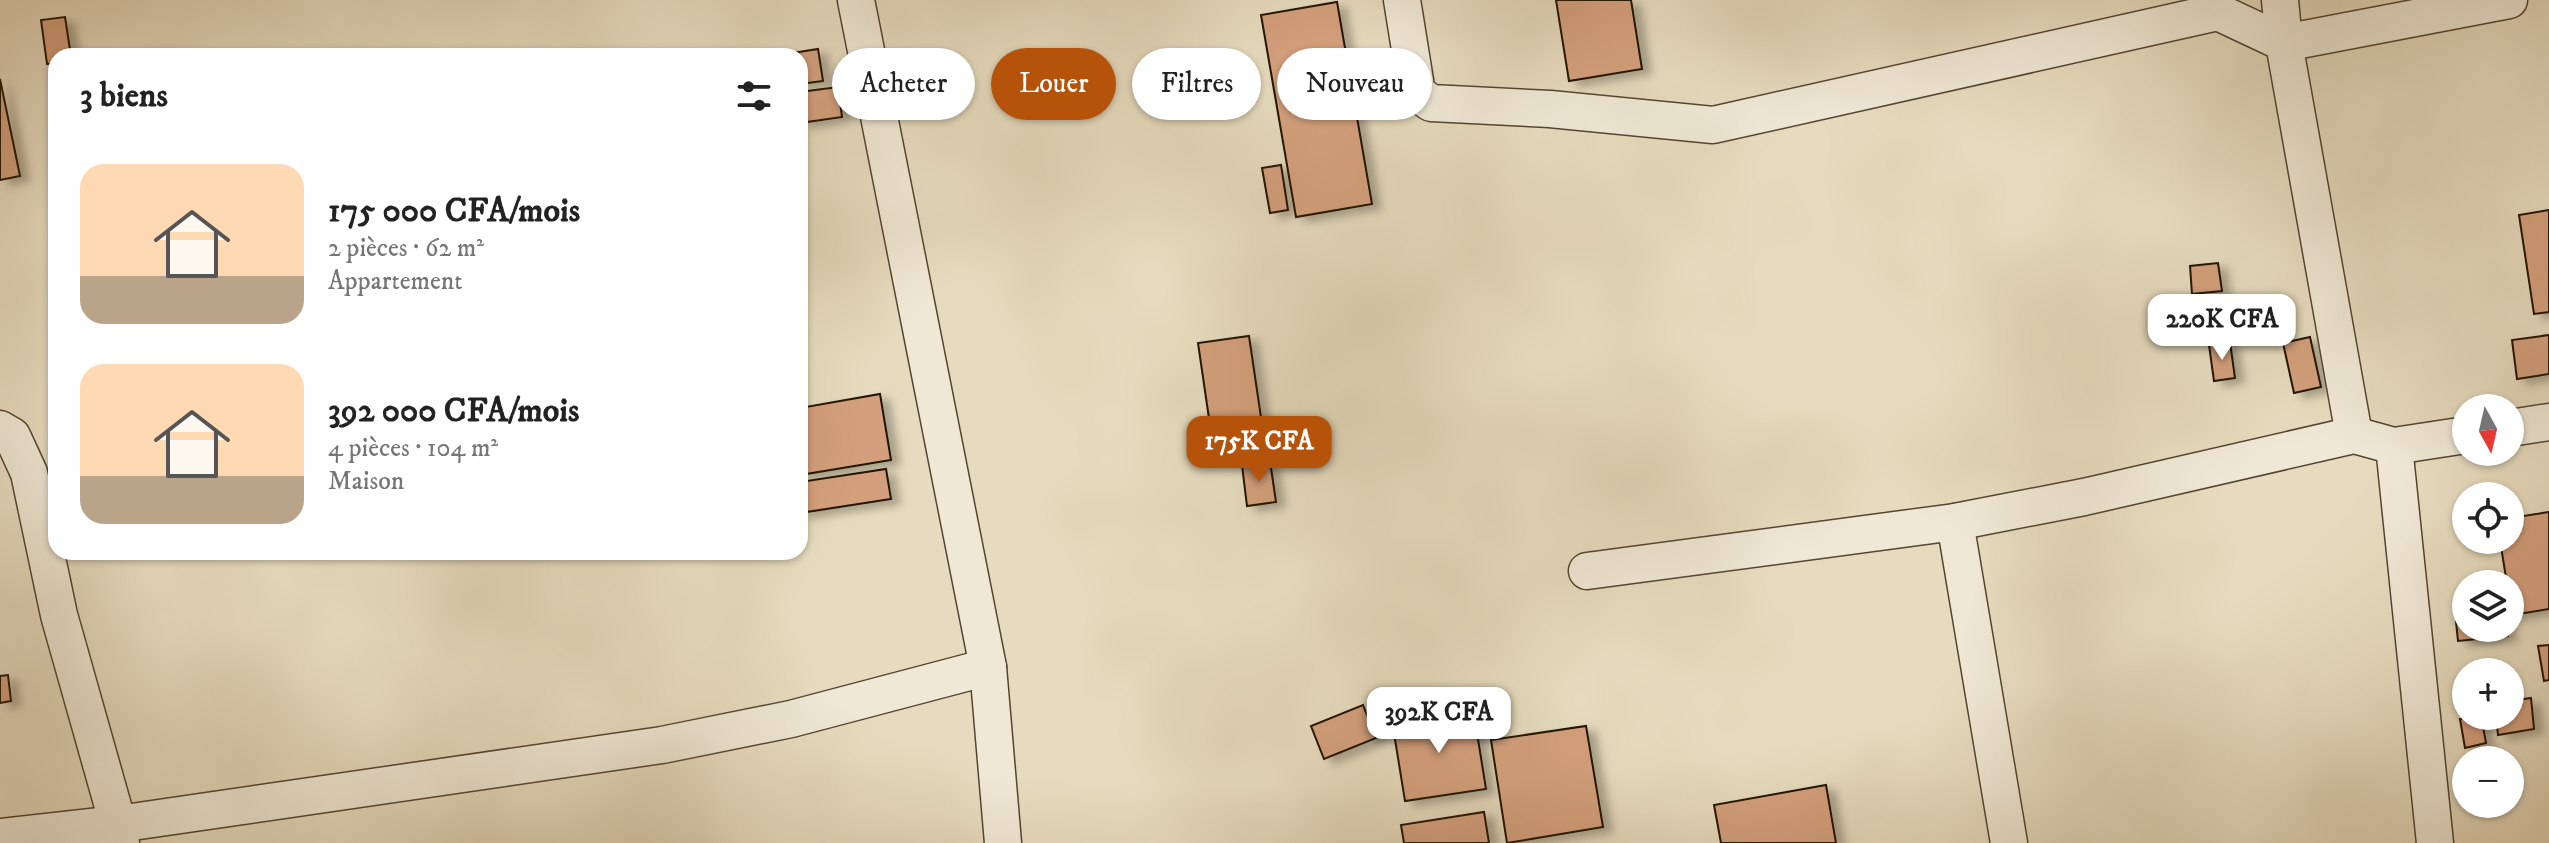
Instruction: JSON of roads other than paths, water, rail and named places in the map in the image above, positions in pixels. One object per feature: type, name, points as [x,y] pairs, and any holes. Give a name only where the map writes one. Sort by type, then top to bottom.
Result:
[{"type":"street","points":[[856,0],[988,667],[1003,843]]},
{"type":"street","points":[[1402,0],[1417,93],[1431,103],[1550,109],[1713,125],[2218,12],[2284,43],[2509,0]]},
{"type":"street","points":[[2280,0],[2284,43],[2354,435]]},
{"type":"street","points":[[2524,426],[2549,422]]},
{"type":"street","points":[[0,429],[12,436],[29,473],[59,615],[120,833]]},
{"type":"street","points":[[1587,571],[1955,522],[2084,497],[2354,435],[2394,446],[2452,437]]},
{"type":"street","points":[[2394,446],[2435,843]]},
{"type":"street","points":[[1955,522],[2009,843]]},
{"type":"street","points":[[0,837],[120,833],[662,745],[791,719],[988,667]]}]
